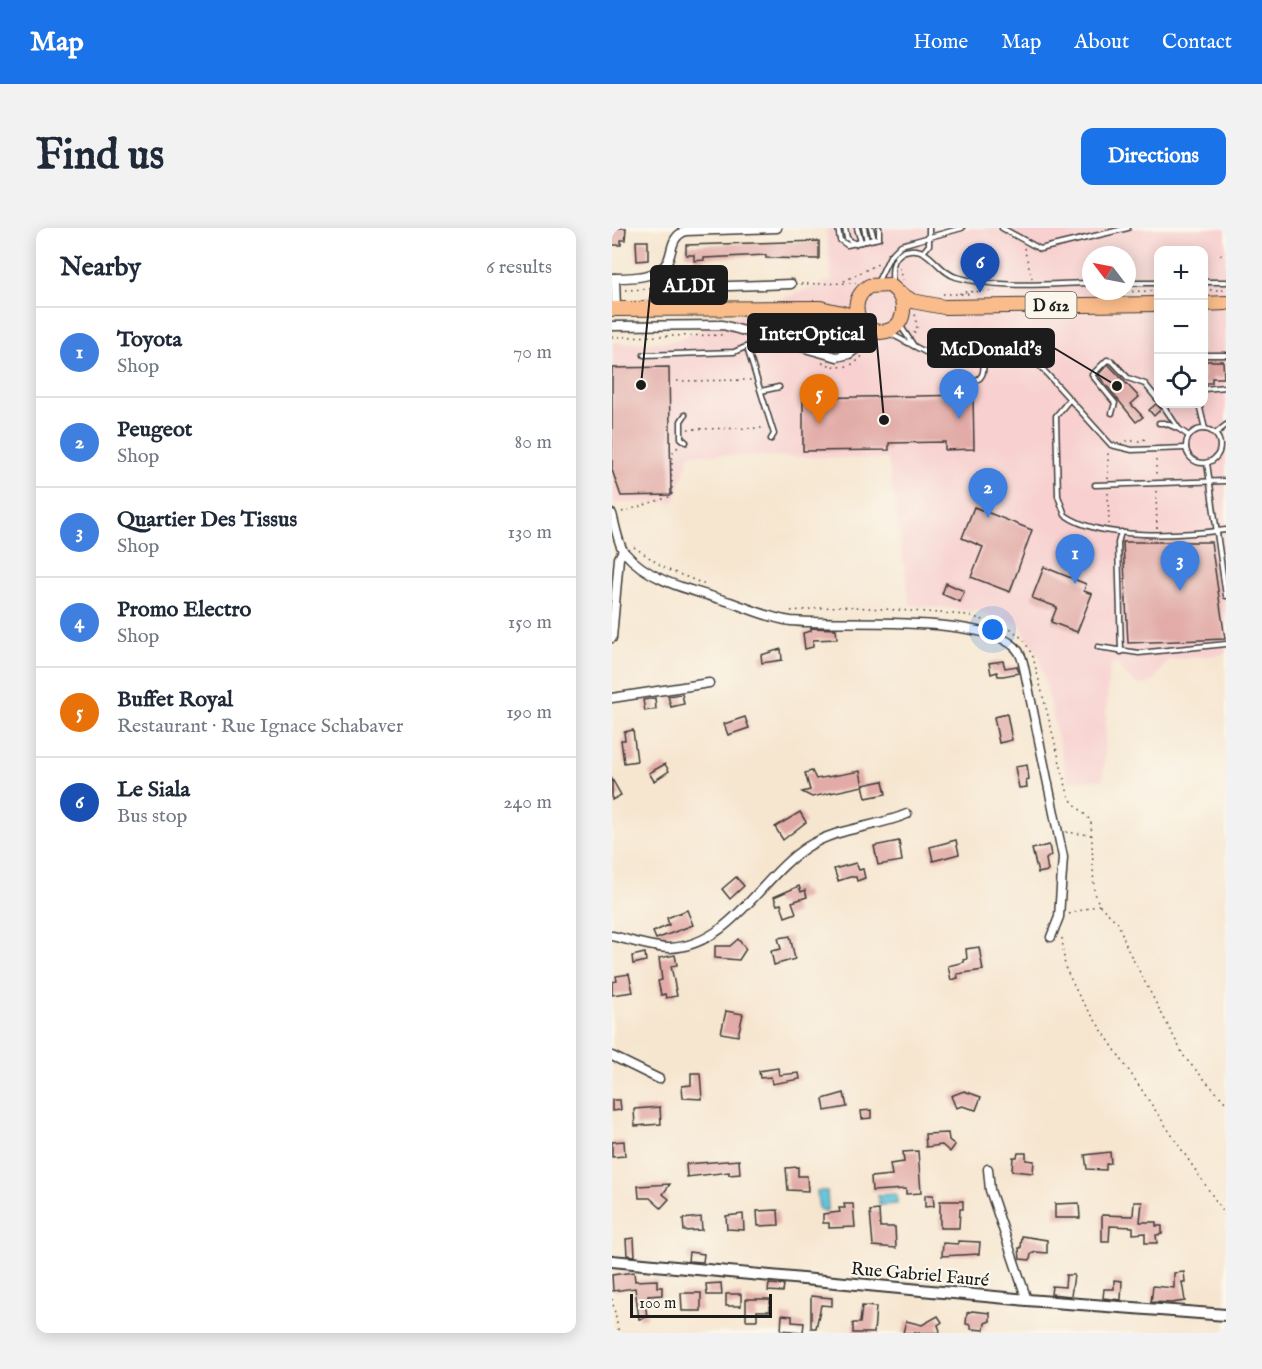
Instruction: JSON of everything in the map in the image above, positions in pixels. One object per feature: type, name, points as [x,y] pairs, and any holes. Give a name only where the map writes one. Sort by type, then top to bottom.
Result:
[{"type":"main road","points":[[614,309],[819,308],[851,300],[876,283],[898,291],[904,307],[900,321],[882,332],[869,329],[851,316],[819,308]]},
{"type":"main road","name":"D 612","points":[[898,291],[912,302],[944,307],[1154,304]]},
{"type":"main road","points":[[860,294],[856,308],[861,322]]},
{"type":"main road","points":[[1208,304],[1226,303]]},
{"type":"main road","name":"D 612","points":[[900,321],[915,313],[944,307]]},
{"type":"street","points":[[614,309],[616,291],[614,278],[646,276],[666,264],[674,240],[685,231],[777,228]]},
{"type":"street","points":[[666,264],[687,284],[716,288],[791,284]]},
{"type":"street","points":[[854,350],[861,322]]},
{"type":"street","points":[[612,326],[723,325],[837,357],[854,350],[882,332]]},
{"type":"street","points":[[612,514],[622,548],[638,566],[659,579],[773,617],[798,621],[935,625],[976,632],[1012,645],[1020,654],[1026,672],[1059,831],[1064,878],[1059,917],[1051,937]]},
{"type":"street","points":[[612,638],[619,558],[622,548]]},
{"type":"street","points":[[612,698],[709,683]]},
{"type":"street","points":[[612,936],[660,947],[692,943],[727,922],[753,900],[785,864],[811,844],[845,831],[907,814]]},
{"type":"street","points":[[612,1056],[659,1079]]},
{"type":"street","points":[[988,1169],[990,1190],[1027,1300]]},
{"type":"street","name":"Rue Gabriel Fauré","points":[[612,1261],[1027,1300],[1226,1315]]},
{"type":"lane","points":[[838,228],[842,243],[847,245],[881,237],[879,228]]},
{"type":"lane","points":[[845,228],[847,238],[855,244]]},
{"type":"lane","points":[[857,228],[861,242]]},
{"type":"lane","points":[[864,228],[867,241]]},
{"type":"lane","points":[[871,228],[874,239]]},
{"type":"lane","points":[[898,291],[892,275],[896,258],[906,251],[922,250],[928,247],[929,228]]},
{"type":"lane","points":[[876,283],[897,248],[921,238],[962,228]]},
{"type":"lane","points":[[1002,228],[1040,249],[1128,228]]},
{"type":"lane","points":[[921,238],[922,250],[942,271],[959,278],[1006,284],[1082,283]]},
{"type":"lane","points":[[1136,283],[1154,282]]},
{"type":"lane","points":[[1208,282],[1226,282]]},
{"type":"lane","points":[[900,321],[917,349]]},
{"type":"lane","points":[[754,332],[748,346],[756,383],[761,391],[774,434],[771,440]]},
{"type":"lane","points":[[882,332],[899,337],[931,355],[1021,354],[1030,357],[1106,441],[1117,448],[1132,450],[1186,448]]},
{"type":"lane","points":[[644,355],[734,352],[748,346]]},
{"type":"lane","points":[[968,383],[981,379],[984,374],[983,355]]},
{"type":"lane","points":[[1208,355],[1226,355]]},
{"type":"lane","points":[[745,360],[750,358]]},
{"type":"lane","points":[[1112,412],[1114,403],[1092,375],[1107,360],[1112,361],[1128,378],[1145,384],[1154,395]]},
{"type":"lane","points":[[761,391],[779,387]]},
{"type":"lane","points":[[1208,388],[1226,387]]},
{"type":"lane","points":[[1070,399],[1056,416],[1061,508],[1069,518],[1120,532],[1226,530]]},
{"type":"lane","points":[[1166,408],[1179,429]]},
{"type":"lane","points":[[1200,408],[1205,429]]},
{"type":"lane","points":[[762,414],[767,412]]},
{"type":"lane","points":[[685,415],[681,422],[685,441]]},
{"type":"lane","points":[[1159,423],[1179,429],[1189,436]]},
{"type":"lane","points":[[1215,434],[1226,425]]},
{"type":"lane","points":[[1205,429],[1215,434],[1223,446],[1218,455],[1207,463],[1196,462],[1186,448],[1189,436],[1196,430],[1205,429]]},
{"type":"lane","points":[[1207,463],[1226,596]]},
{"type":"lane","points":[[1095,485],[1226,480]]},
{"type":"lane","points":[[1120,532],[1118,543],[1121,652]]},
{"type":"lane","points":[[1098,647],[1139,654],[1226,644]]},
{"type":"path","points":[[1021,244],[1033,281]]},
{"type":"path","points":[[1220,255],[1226,254]]},
{"type":"path","points":[[791,284],[844,281],[882,262]]},
{"type":"path","points":[[616,291],[677,288],[687,284]]},
{"type":"path","points":[[1208,290],[1226,290]]},
{"type":"path","points":[[911,334],[917,329],[916,316]]},
{"type":"path","points":[[612,337],[732,335]]},
{"type":"path","points":[[677,381],[756,383]]},
{"type":"path","points":[[681,429],[772,428]]},
{"type":"path","points":[[1121,441],[1142,441],[1147,437]]},
{"type":"path","points":[[612,514],[672,496],[672,453],[685,441]]},
{"type":"path","points":[[1156,460],[1157,532]]},
{"type":"path","points":[[622,548],[634,548],[666,569],[709,586]]},
{"type":"path","points":[[790,611],[841,606],[968,615],[1010,628],[1024,640],[1033,657],[1069,798],[1091,821],[1094,890],[1099,905],[1118,923],[1128,950],[1185,1058],[1226,1103]]},
{"type":"path","points":[[1059,831],[1092,835]]},
{"type":"path","points":[[1099,905],[1059,917],[1065,967],[1079,996],[1226,1216]]},
{"type":"path","points":[[612,1299],[619,1333]]},
{"type":"shaded area","points":[[826,228],[1226,228],[1226,654],[1168,660],[1153,682],[1144,685],[1136,684],[1122,672],[1117,663],[1111,664],[1108,678],[1103,780],[1068,782],[1039,655],[1020,626],[981,611],[910,605],[888,459],[690,454],[674,502],[613,503],[612,343],[669,342],[832,280]]},
{"type":"water","points":[[817,1191],[827,1191],[828,1209],[825,1211],[819,1209]]},
{"type":"water","points":[[896,1194],[897,1204],[879,1205],[878,1195]]},
{"type":"building","points":[[612,228],[626,228],[625,240],[621,240],[621,245],[612,245]]},
{"type":"building","points":[[636,241],[648,241],[648,260],[637,261]]},
{"type":"building","points":[[819,241],[819,259],[766,258],[766,255],[704,258],[704,260],[694,261],[694,255],[686,255],[686,245]]},
{"type":"building","points":[[1208,361],[1223,361],[1224,378],[1212,378],[1212,383],[1208,383]]},
{"type":"building","points":[[1108,364],[1139,397],[1131,404],[1143,417],[1136,422],[1098,375]]},
{"type":"building","points":[[669,367],[671,495],[621,496],[612,470],[612,368]]},
{"type":"building","points":[[973,395],[974,449],[945,450],[945,442],[889,443],[889,450],[803,451],[803,398]]},
{"type":"building","points":[[1154,406],[1154,408],[1161,409],[1154,416],[1149,410]]},
{"type":"building","points":[[974,507],[1032,530],[1010,592],[971,577],[983,547],[962,538]]},
{"type":"building","points":[[1123,542],[1211,542],[1225,639],[1128,643]]},
{"type":"building","points":[[1044,567],[1086,584],[1084,591],[1092,594],[1077,632],[1051,622],[1057,607],[1032,598]]},
{"type":"building","points":[[946,583],[964,591],[960,602],[942,594]]},
{"type":"building","points":[[811,628],[836,629],[837,639],[813,640],[813,647],[805,649],[803,633],[811,631]]},
{"type":"building","points":[[781,649],[782,660],[762,663],[761,655]]},
{"type":"building","points":[[1003,661],[1005,668],[1017,666],[1019,673],[1003,676],[998,676],[997,672],[991,674],[989,663]]},
{"type":"building","points":[[682,694],[684,704],[671,707],[668,696]]},
{"type":"building","points":[[655,698],[656,709],[645,711],[643,700]]},
{"type":"building","points":[[1007,714],[1012,740],[999,743],[994,717]]},
{"type":"building","points":[[745,717],[749,728],[728,735],[724,724]]},
{"type":"building","points":[[633,730],[637,761],[624,763],[621,740],[625,740],[624,732]]},
{"type":"building","points":[[665,764],[669,771],[654,781],[649,773]]},
{"type":"building","points":[[1027,765],[1029,779],[1026,780],[1027,787],[1019,788],[1015,767]]},
{"type":"building","points":[[812,771],[816,779],[860,771],[863,786],[812,797],[802,792],[810,790],[805,773]]},
{"type":"building","points":[[612,779],[621,795],[612,800]]},
{"type":"building","points":[[883,781],[886,794],[866,798],[863,785]]},
{"type":"building","points":[[800,812],[806,822],[783,840],[775,827]]},
{"type":"building","points":[[956,840],[959,854],[933,861],[930,847]]},
{"type":"building","points":[[899,841],[902,861],[878,865],[874,846]]},
{"type":"building","points":[[1049,845],[1051,855],[1046,859],[1048,871],[1038,873],[1032,849]]},
{"type":"building","points":[[856,863],[859,870],[863,869],[865,878],[857,881],[856,877],[850,877],[838,881],[834,869]]},
{"type":"building","points":[[736,877],[744,886],[730,899],[722,889]]},
{"type":"building","points":[[799,886],[801,892],[805,890],[807,897],[792,902],[796,913],[785,917],[781,904],[777,905],[774,897]]},
{"type":"building","points":[[687,910],[693,925],[656,939],[653,932],[669,925],[667,918]]},
{"type":"building","points":[[790,936],[795,959],[774,965],[771,951],[781,949],[778,938]]},
{"type":"building","points":[[738,939],[746,949],[739,960],[715,958],[715,946],[730,946]]},
{"type":"building","points":[[979,947],[983,970],[957,974],[958,978],[951,980],[948,966],[964,962],[963,960],[967,959],[966,949]]},
{"type":"building","points":[[645,953],[646,961],[633,964],[632,956]]},
{"type":"building","points":[[675,955],[677,965],[671,966],[677,996],[666,998],[665,994],[661,995],[658,981],[662,980],[659,958]]},
{"type":"building","points":[[629,974],[633,992],[612,995],[612,982],[617,981],[616,976]]},
{"type":"building","points":[[726,1011],[743,1014],[738,1036],[721,1033]]},
{"type":"building","points":[[778,1068],[779,1075],[799,1073],[800,1079],[772,1084],[771,1077],[760,1078],[759,1071]]},
{"type":"building","points":[[691,1073],[700,1073],[702,1099],[683,1098],[682,1086],[691,1085]]},
{"type":"building","points":[[964,1091],[981,1097],[976,1110],[962,1106],[956,1108],[951,1096]]},
{"type":"building","points":[[844,1093],[847,1107],[825,1111],[823,1099]]},
{"type":"building","points":[[612,1100],[620,1100],[621,1110],[612,1111]]},
{"type":"building","points":[[660,1107],[661,1124],[635,1126],[634,1109]]},
{"type":"building","points":[[871,1110],[871,1118],[862,1119],[861,1111]]},
{"type":"building","points":[[948,1133],[949,1140],[955,1145],[950,1152],[942,1145],[926,1147],[925,1134]]},
{"type":"building","points":[[624,1141],[625,1156],[612,1157],[612,1142]]},
{"type":"building","points":[[918,1151],[921,1193],[906,1194],[906,1189],[872,1191],[871,1177],[892,1175],[890,1164],[904,1162],[903,1152]]},
{"type":"building","points":[[1110,1152],[1111,1163],[1106,1164],[1106,1170],[1087,1169],[1085,1155]]},
{"type":"building","points":[[1018,1153],[1026,1153],[1026,1160],[1034,1161],[1033,1173],[1012,1171],[1013,1157],[1017,1157]]},
{"type":"building","points":[[739,1160],[740,1174],[729,1175],[729,1172],[687,1177],[686,1164]]},
{"type":"building","points":[[798,1167],[798,1176],[807,1176],[808,1191],[788,1190],[786,1168]]},
{"type":"building","points":[[670,1184],[663,1194],[669,1199],[661,1208],[650,1198],[639,1198],[638,1186]]},
{"type":"building","points":[[925,1195],[933,1195],[934,1206],[925,1207]]},
{"type":"building","points":[[940,1201],[963,1201],[959,1228],[940,1228]]},
{"type":"building","points":[[1134,1202],[1142,1202],[1140,1222],[1156,1222],[1156,1226],[1162,1226],[1162,1234],[1156,1235],[1157,1243],[1145,1243],[1145,1233],[1133,1234],[1133,1227],[1110,1226],[1109,1242],[1102,1242],[1102,1215],[1133,1216]]},
{"type":"building","points":[[1079,1203],[1080,1218],[1055,1218],[1055,1204]]},
{"type":"building","points":[[844,1204],[853,1204],[855,1227],[829,1228],[829,1223],[823,1223],[823,1214],[840,1212],[839,1208],[845,1208]]},
{"type":"building","points":[[778,1210],[779,1225],[758,1226],[757,1211]]},
{"type":"building","points":[[879,1210],[880,1227],[895,1227],[896,1248],[873,1246],[870,1211]]},
{"type":"building","points":[[743,1214],[744,1230],[727,1229],[726,1216]]},
{"type":"building","points":[[701,1217],[702,1230],[684,1231],[683,1219]]},
{"type":"building","points":[[1022,1236],[1047,1240],[1047,1253],[1036,1252],[1031,1254],[1030,1260],[1020,1259],[1019,1248],[1021,1248]]},
{"type":"building","points":[[634,1238],[635,1256],[627,1255],[626,1239]]},
{"type":"building","points":[[958,1241],[980,1242],[979,1254],[942,1256],[943,1243],[958,1244]]},
{"type":"building","points":[[689,1252],[704,1254],[703,1262],[688,1261]]},
{"type":"building","points":[[634,1272],[635,1281],[657,1280],[657,1287],[662,1287],[662,1295],[648,1296],[649,1300],[645,1301],[647,1317],[639,1319],[635,1288],[613,1291],[612,1275]]},
{"type":"building","points":[[1184,1272],[1185,1282],[1182,1282],[1185,1301],[1151,1302],[1153,1286],[1174,1288],[1174,1273]]},
{"type":"building","points":[[1066,1275],[1074,1275],[1071,1296],[1051,1294],[1052,1286],[1065,1287]]},
{"type":"building","points":[[1114,1280],[1122,1281],[1121,1300],[1103,1298],[1104,1289],[1114,1289]]},
{"type":"building","points":[[721,1283],[722,1295],[707,1295],[706,1284]]},
{"type":"building","points":[[769,1284],[784,1285],[783,1292],[768,1291]]},
{"type":"building","points":[[681,1293],[701,1293],[701,1311],[682,1311]]},
{"type":"building","points":[[726,1294],[741,1294],[741,1306],[726,1306]]},
{"type":"building","points":[[811,1296],[832,1298],[832,1306],[821,1305],[816,1328],[811,1328]]},
{"type":"building","points":[[746,1299],[770,1299],[770,1311],[757,1311],[757,1320],[746,1320]]},
{"type":"building","points":[[862,1306],[876,1307],[874,1333],[853,1333],[853,1323],[860,1323]]},
{"type":"building","points":[[972,1311],[990,1313],[990,1321],[985,1323],[984,1330],[971,1329],[971,1325],[966,1324],[967,1313]]},
{"type":"building","points":[[782,1315],[792,1316],[792,1322],[804,1323],[803,1332],[781,1330]]},
{"type":"building","points":[[938,1316],[942,1322],[938,1325],[940,1331],[937,1333],[903,1333],[906,1321],[922,1325]]},
{"type":"place","name":"Le Siala","points":[[980,293]]},
{"type":"place","name":"ALDI","points":[[641,385]]},
{"type":"place","name":"McDonald's","points":[[1117,386]]},
{"type":"place","name":"Promo Electro","points":[[959,419]]},
{"type":"place","name":"InterOptical","points":[[884,420]]},
{"type":"place","name":"Buffet Royal","points":[[819,424]]},
{"type":"place","name":"Peugeot","points":[[988,518]]},
{"type":"place","name":"Toyota","points":[[1075,584]]},
{"type":"place","name":"Quartier Des Tissus","points":[[1180,591]]}]
